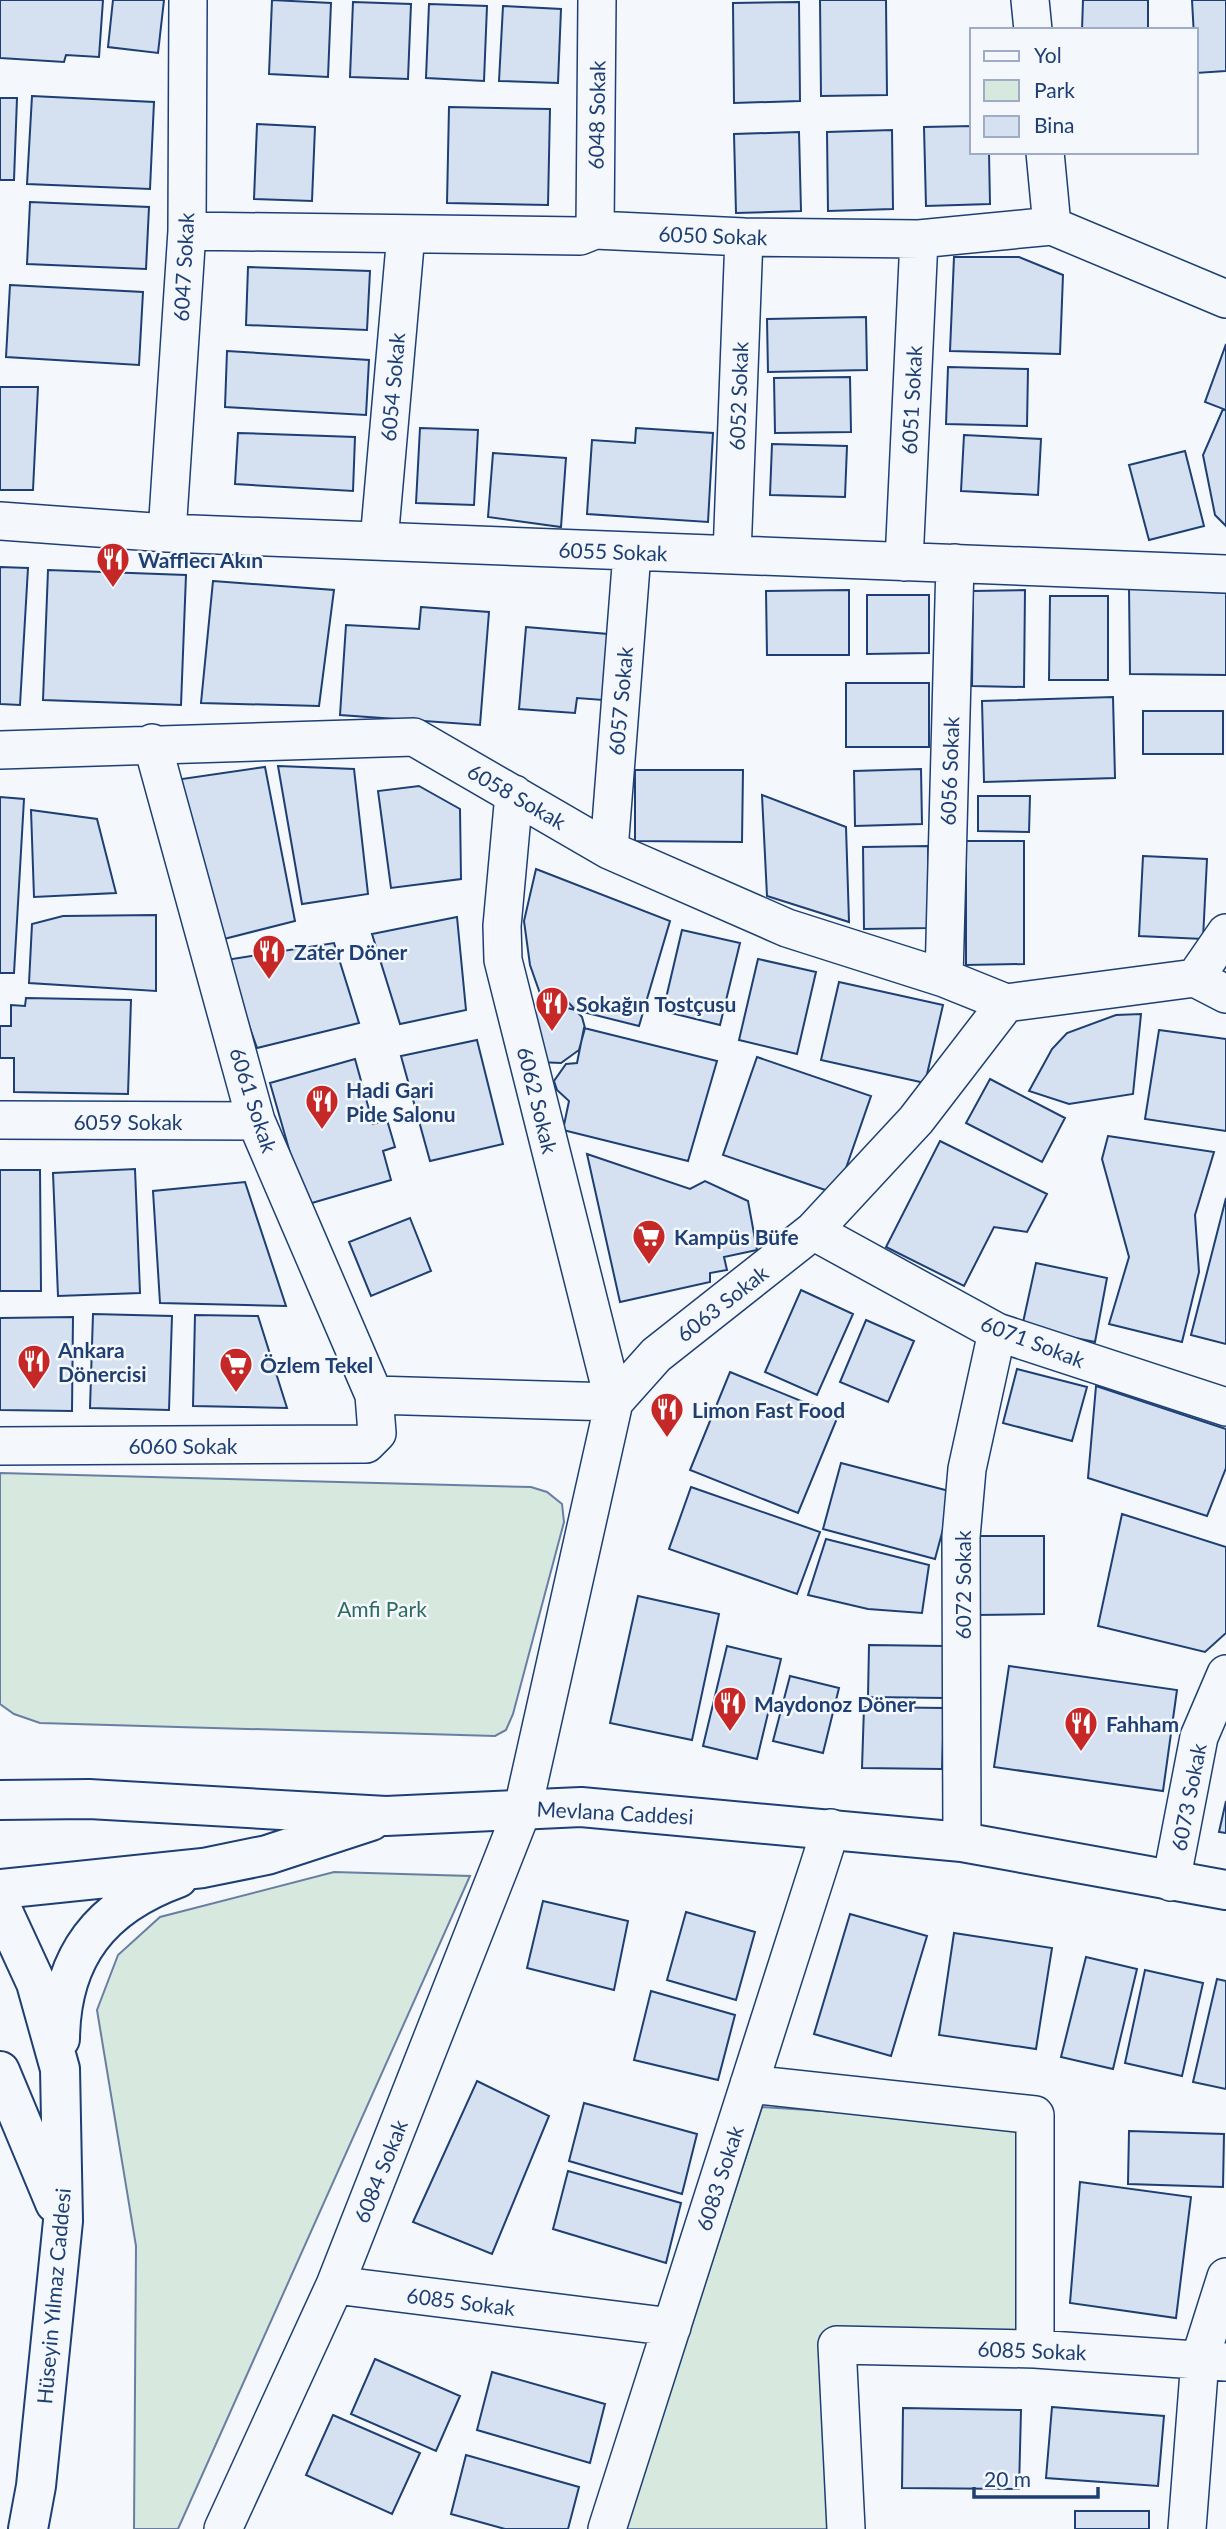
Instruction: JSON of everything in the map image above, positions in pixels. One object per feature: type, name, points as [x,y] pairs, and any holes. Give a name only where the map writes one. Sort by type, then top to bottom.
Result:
[{"type":"main road","name":"Mevlana Caddesi","points":[[0,1800],[89,1799],[386,1816],[581,1807],[962,1842],[1226,1890]]},
{"type":"main road","points":[[0,1889],[203,1868],[279,1851],[386,1816]]},
{"type":"main road","points":[[60,2069],[64,1997],[70,1969],[84,1942],[139,1897],[165,1882],[203,1868]]},
{"type":"main road","name":"Hüseyin Yılmaz Caddesi","points":[[0,1905],[36,1983],[60,2069],[63,2221],[36,2486],[28,2529]]},
{"type":"main road","points":[[0,2071],[63,2221]]},
{"type":"street","name":"6047 Sokak","points":[[167,533],[187,231],[188,0]]},
{"type":"street","name":"6048 Sokak","points":[[595,230],[597,0]]},
{"type":"street","points":[[1030,0],[1032,28]]},
{"type":"street","points":[[1045,154],[1052,226]]},
{"type":"street","name":"6050 Sokak","points":[[187,231],[580,236],[595,230],[744,237],[919,239],[1052,226],[1226,299]]},
{"type":"street","name":"6054 Sokak","points":[[379,541],[406,234]]},
{"type":"street","name":"6052 Sokak","points":[[732,555],[744,237]]},
{"type":"street","name":"6051 Sokak","points":[[904,562],[919,239]]},
{"type":"street","name":"6055 Sokak","points":[[0,521],[167,533],[1226,574]]},
{"type":"street","name":"6057 Sokak","points":[[609,850],[632,553]]},
{"type":"street","name":"6056 Sokak","points":[[944,978],[955,564]]},
{"type":"street","name":"6058 Sokak","points":[[0,750],[152,743],[414,737],[609,850],[788,928],[944,978],[1006,1003]]},
{"type":"street","name":"6061 Sokak","points":[[152,743],[256,1121],[374,1395],[377,1433],[366,1444]]},
{"type":"street","name":"6062 Sokak","points":[[514,794],[502,926],[503,960],[614,1402]]},
{"type":"street","points":[[1006,1003],[1211,986],[1226,933]]},
{"type":"street","name":"6063 Sokak","points":[[523,1808],[614,1402],[656,1355],[813,1231],[916,1120],[1006,1003]]},
{"type":"street","name":"6059 Sokak","points":[[0,1120],[256,1121]]},
{"type":"street","name":"6071 Sokak","points":[[813,1231],[997,1332],[1226,1407]]},
{"type":"street","name":"6072 Sokak","points":[[962,1842],[961,1537],[967,1469],[997,1332]]},
{"type":"street","points":[[374,1395],[614,1402]]},
{"type":"street","name":"6060 Sokak","points":[[0,1447],[366,1444]]},
{"type":"street","name":"6073 Sokak","points":[[1171,1882],[1199,1737],[1226,1674]]},
{"type":"street","name":"6084 Sokak","points":[[223,2529],[335,2285],[523,1808]]},
{"type":"street","name":"6083 Sokak","points":[[607,2529],[831,1828]]},
{"type":"street","points":[[750,2084],[1034,2115],[1035,2349]]},
{"type":"street","points":[[1187,2529],[1226,2277]]},
{"type":"street","name":"6085 Sokak","points":[[335,2285],[672,2327]]},
{"type":"street","name":"6085 Sokak","points":[[846,2529],[837,2345],[1035,2349],[1213,2361]]},
{"type":"green space","name":"Amfi Park","points":[[0,1473],[531,1487],[547,1492],[562,1504],[564,1522],[513,1714],[506,1730],[495,1736],[40,1723],[14,1714],[0,1704]]},
{"type":"green space","points":[[334,1872],[470,1876],[178,2529],[134,2529],[136,2246],[97,2010],[118,1955],[160,1917]]},
{"type":"green space","points":[[762,2107],[1022,2124],[1022,2336],[824,2332],[829,2529],[626,2529]]},
{"type":"building","points":[[0,0],[103,0],[99,57],[66,55],[64,62],[0,58]]},
{"type":"building","points":[[113,0],[164,0],[158,53],[108,47]]},
{"type":"building","points":[[272,0],[331,3],[328,77],[269,74]]},
{"type":"building","points":[[820,0],[886,0],[887,95],[821,96]]},
{"type":"building","points":[[1083,0],[1148,0],[1148,28],[1082,28]]},
{"type":"building","points":[[1192,0],[1226,0],[1226,71],[1198,73],[1198,28],[1194,28]]},
{"type":"building","points":[[353,2],[411,4],[408,79],[350,77]]},
{"type":"building","points":[[799,2],[800,101],[734,103],[733,3]]},
{"type":"building","points":[[429,4],[487,6],[484,81],[426,78]]},
{"type":"building","points":[[503,6],[561,9],[558,83],[499,81]]},
{"type":"building","points":[[32,96],[154,102],[150,189],[27,184]]},
{"type":"building","points":[[0,98],[17,98],[14,180],[0,180]]},
{"type":"building","points":[[449,107],[550,109],[548,205],[447,203]]},
{"type":"building","points":[[257,124],[315,127],[312,201],[254,199]]},
{"type":"building","points":[[970,126],[970,154],[989,154],[990,204],[926,206],[924,127]]},
{"type":"building","points":[[892,130],[893,209],[828,211],[827,132]]},
{"type":"building","points":[[799,132],[801,211],[736,213],[734,134]]},
{"type":"building","points":[[30,202],[149,207],[146,269],[27,264]]},
{"type":"building","points":[[954,257],[1019,257],[1063,275],[1060,354],[950,351]]},
{"type":"building","points":[[248,267],[370,271],[367,330],[246,325]]},
{"type":"building","points":[[10,285],[143,292],[139,365],[6,357]]},
{"type":"building","points":[[866,317],[867,370],[768,372],[767,319]]},
{"type":"building","points":[[1226,344],[1226,410],[1205,402]]},
{"type":"building","points":[[227,351],[369,360],[366,415],[225,407]]},
{"type":"building","points":[[948,367],[1028,369],[1027,426],[946,424]]},
{"type":"building","points":[[850,377],[851,432],[775,433],[774,378]]},
{"type":"building","points":[[0,387],[38,387],[33,490],[0,490]]},
{"type":"building","points":[[1223,409],[1226,410],[1226,526],[1215,515],[1203,455]]},
{"type":"building","points":[[420,428],[478,430],[474,505],[416,503]]},
{"type":"building","points":[[636,428],[713,433],[708,522],[587,514],[592,440],[635,443]]},
{"type":"building","points":[[238,433],[355,437],[353,491],[235,484]]},
{"type":"building","points":[[964,435],[1041,439],[1038,495],[961,491]]},
{"type":"building","points":[[772,444],[847,446],[845,497],[770,495]]},
{"type":"building","points":[[1185,451],[1204,526],[1149,540],[1129,465]]},
{"type":"building","points":[[493,453],[566,458],[561,527],[488,517]]},
{"type":"building","points":[[0,567],[28,568],[20,705],[0,704]]},
{"type":"building","points":[[48,570],[186,575],[181,705],[43,700]]},
{"type":"building","points":[[213,581],[334,590],[319,706],[201,703]]},
{"type":"building","points":[[1129,587],[1226,593],[1226,675],[1130,674]]},
{"type":"building","points":[[849,590],[849,655],[767,655],[766,591]]},
{"type":"building","points":[[1025,590],[1024,687],[972,686],[973,591]]},
{"type":"building","points":[[867,595],[929,595],[929,653],[867,654]]},
{"type":"building","points":[[1050,596],[1108,596],[1108,680],[1049,680]]},
{"type":"building","points":[[421,607],[489,612],[480,725],[340,715],[346,625],[419,629]]},
{"type":"building","points":[[526,627],[608,634],[603,700],[577,698],[575,713],[519,709]]},
{"type":"building","points":[[846,683],[929,683],[929,747],[846,747]]},
{"type":"building","points":[[1113,697],[1115,778],[984,782],[982,701]]},
{"type":"building","points":[[1143,711],[1223,711],[1223,754],[1143,754]]},
{"type":"building","points":[[278,766],[354,769],[368,894],[302,904]]},
{"type":"building","points":[[265,767],[295,921],[220,940],[175,780]]},
{"type":"building","points":[[921,769],[922,824],[855,826],[854,771]]},
{"type":"building","points":[[635,770],[743,770],[742,842],[635,841]]},
{"type":"building","points":[[419,786],[460,809],[461,879],[391,888],[378,791]]},
{"type":"building","points":[[762,795],[846,827],[849,922],[767,896]]},
{"type":"building","points":[[978,796],[1030,796],[1029,832],[978,831]]},
{"type":"building","points":[[0,797],[24,799],[14,973],[0,973]]},
{"type":"building","points":[[31,810],[97,819],[116,893],[34,897]]},
{"type":"building","points":[[966,841],[1024,841],[1024,964],[966,965]]},
{"type":"building","points":[[928,846],[929,928],[864,929],[863,847]]},
{"type":"building","points":[[1143,856],[1207,859],[1203,939],[1139,936]]},
{"type":"building","points":[[536,869],[670,921],[639,1026],[543,1002],[530,965],[524,921]]},
{"type":"building","points":[[156,915],[156,991],[29,983],[32,924],[63,916]]},
{"type":"building","points":[[457,917],[466,1010],[400,1024],[372,934]]},
{"type":"building","points":[[682,930],[740,943],[720,1025],[663,1011]]},
{"type":"building","points":[[334,943],[359,1023],[257,1048],[226,960]]},
{"type":"building","points":[[758,959],[816,972],[797,1054],[739,1040]]},
{"type":"building","points":[[839,982],[943,1005],[925,1083],[821,1060]]},
{"type":"building","points":[[26,998],[131,1000],[128,1094],[14,1092],[14,1058],[0,1058],[0,1026],[11,1026],[11,1005],[25,1006]]},
{"type":"building","name":"Sokağın Tostçusu","points":[[547,999],[568,1002],[582,1017],[585,1028],[579,1050],[561,1063],[538,1062],[528,1008]]},
{"type":"building","points":[[1141,1014],[1133,1094],[1069,1104],[1029,1091],[1052,1049],[1067,1033],[1116,1015]]},
{"type":"building","points":[[584,1028],[717,1061],[688,1161],[563,1130],[569,1101],[557,1090],[554,1081],[566,1064],[577,1063]]},
{"type":"building","points":[[1159,1030],[1226,1039],[1226,1131],[1145,1119]]},
{"type":"building","points":[[477,1040],[503,1144],[430,1161],[401,1056]]},
{"type":"building","points":[[757,1057],[871,1096],[837,1194],[723,1155]]},
{"type":"building","points":[[355,1059],[373,1124],[387,1120],[395,1147],[383,1151],[391,1180],[305,1205],[270,1083]]},
{"type":"building","points":[[990,1079],[1065,1118],[1042,1162],[966,1123]]},
{"type":"building","points":[[1108,1136],[1214,1152],[1195,1215],[1199,1272],[1182,1342],[1109,1324],[1129,1257],[1102,1159]]},
{"type":"building","points":[[940,1141],[1047,1194],[1027,1232],[994,1227],[964,1286],[886,1247]]},
{"type":"building","points":[[587,1154],[690,1189],[705,1181],[748,1201],[757,1250],[724,1257],[727,1270],[710,1273],[710,1282],[620,1302]]},
{"type":"building","points":[[135,1169],[140,1293],[58,1296],[53,1173]]},
{"type":"building","points":[[0,1170],[40,1170],[41,1291],[0,1291]]},
{"type":"building","points":[[245,1182],[286,1306],[160,1303],[153,1191]]},
{"type":"building","points":[[1226,1198],[1226,1344],[1191,1335]]},
{"type":"building","points":[[410,1218],[431,1271],[371,1296],[349,1242]]},
{"type":"building","points":[[1036,1263],[1107,1278],[1095,1342],[1022,1327]]},
{"type":"building","points":[[801,1290],[853,1314],[817,1395],[765,1372]]},
{"type":"building","points":[[93,1314],[172,1316],[169,1410],[90,1408]]},
{"type":"building","points":[[195,1315],[258,1316],[287,1408],[193,1406]]},
{"type":"building","points":[[73,1317],[72,1411],[0,1410],[0,1318]]},
{"type":"building","points":[[866,1320],[914,1341],[888,1402],[840,1382]]},
{"type":"building","points":[[1017,1369],[1087,1387],[1072,1441],[1003,1423]]},
{"type":"building","points":[[730,1372],[838,1416],[798,1513],[690,1470]]},
{"type":"building","points":[[1096,1386],[1226,1429],[1226,1468],[1207,1516],[1088,1478]]},
{"type":"building","points":[[841,1463],[953,1492],[935,1559],[823,1529]]},
{"type":"building","points":[[691,1487],[820,1532],[797,1594],[669,1549]]},
{"type":"building","points":[[1122,1514],[1226,1547],[1226,1633],[1205,1652],[1098,1626]]},
{"type":"building","points":[[975,1536],[1044,1536],[1044,1614],[975,1615]]},
{"type":"building","points":[[826,1539],[929,1565],[922,1613],[868,1609],[808,1595]]},
{"type":"building","points":[[638,1596],[719,1614],[692,1740],[610,1723]]},
{"type":"building","points":[[869,1645],[946,1646],[945,1698],[868,1697]]},
{"type":"building","points":[[727,1646],[781,1659],[757,1759],[703,1746]]},
{"type":"building","points":[[1009,1666],[1177,1690],[1163,1791],[994,1767]]},
{"type":"building","points":[[790,1676],[839,1688],[823,1753],[773,1741]]},
{"type":"building","points":[[864,1707],[944,1708],[942,1769],[862,1768]]},
{"type":"building","points":[[1226,1801],[1226,1833],[1219,1832]]},
{"type":"building","points":[[543,1901],[628,1921],[614,1990],[527,1968]]},
{"type":"building","points":[[686,1912],[755,1932],[736,2000],[667,1980]]},
{"type":"building","points":[[850,1914],[927,1936],[891,2056],[814,2034]]},
{"type":"building","points":[[954,1933],[1052,1948],[1036,2049],[939,2035]]},
{"type":"building","points":[[1086,1957],[1137,1969],[1113,2069],[1061,2057]]},
{"type":"building","points":[[1145,1970],[1203,1983],[1182,2076],[1125,2063]]},
{"type":"building","points":[[1217,1979],[1226,1981],[1226,2089],[1193,2082]]},
{"type":"building","points":[[651,1991],[735,2015],[718,2080],[634,2060]]},
{"type":"building","points":[[477,2081],[549,2116],[492,2254],[413,2222]]},
{"type":"building","points":[[584,2103],[697,2134],[682,2194],[569,2161]]},
{"type":"building","points":[[1129,2131],[1224,2134],[1223,2187],[1128,2184]]},
{"type":"building","points":[[568,2171],[681,2203],[666,2263],[553,2229]]},
{"type":"building","points":[[1080,2182],[1191,2197],[1176,2318],[1070,2303]]},
{"type":"building","points":[[375,2359],[460,2396],[436,2451],[351,2414]]},
{"type":"building","points":[[492,2372],[605,2404],[590,2463],[477,2430]]},
{"type":"building","points":[[1052,2407],[1164,2416],[1158,2486],[1046,2478]]},
{"type":"building","points":[[903,2408],[1021,2410],[1019,2489],[902,2488]]},
{"type":"building","points":[[333,2415],[420,2453],[392,2514],[306,2475]]},
{"type":"building","points":[[466,2455],[579,2487],[568,2529],[505,2529],[451,2514]]},
{"type":"building","points":[[1075,2511],[1149,2511],[1149,2529],[1075,2529]]},
{"type":"place","name":"Wafflecı Akın","points":[[113,589]]},
{"type":"place","name":"Zater Döner","points":[[269,981]]},
{"type":"place","name":"Sokağın Tostçusu","points":[[552,1033]]},
{"type":"place","name":"Hadi Gari Pide Salonu","points":[[322,1131]]},
{"type":"place","name":"Kampüs Büfe","points":[[649,1266]]},
{"type":"place","name":"Ankara Dönercisi","points":[[34,1391]]},
{"type":"place","name":"Özlem Tekel","points":[[236,1394]]},
{"type":"place","name":"Limon Fast Food","points":[[667,1439]]},
{"type":"place","name":"Maydonoz Döner","points":[[730,1733]]},
{"type":"place","name":"Fahham","points":[[1081,1753]]}]
